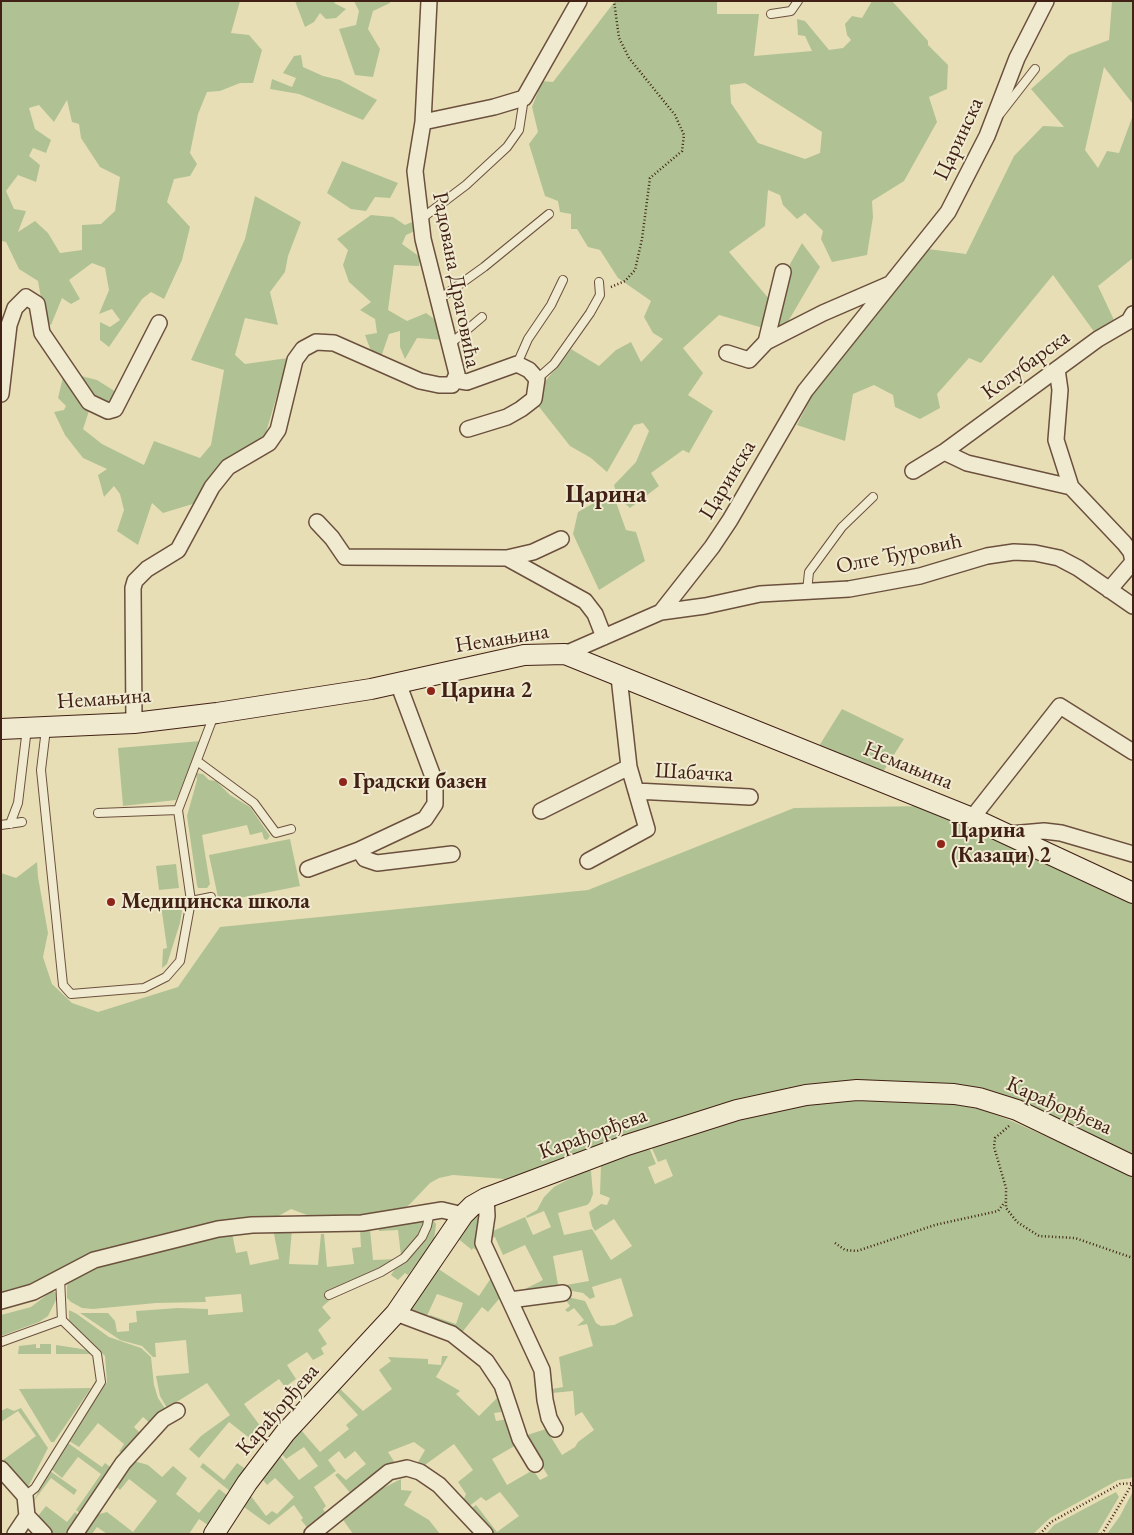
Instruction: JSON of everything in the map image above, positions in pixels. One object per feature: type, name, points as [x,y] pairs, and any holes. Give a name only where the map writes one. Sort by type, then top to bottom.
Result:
[{"type":"main road","name":"Немањина","points":[[1,729],[134,723],[214,713],[398,683],[524,655],[565,654],[972,818],[1010,834],[1133,893]]},
{"type":"main road","name":"Карађорђева","points":[[214,1534],[247,1483],[285,1433],[396,1313],[463,1215],[472,1206],[486,1198],[627,1145],[737,1110],[806,1095],[857,1090],[954,1094],[979,1098],[1023,1112],[1133,1166]]},
{"type":"street","name":"Радована Драговића","points":[[134,723],[133,588],[135,581],[147,570],[178,550],[212,487],[228,467],[268,443],[278,430],[295,360],[303,349],[316,342],[334,343],[420,381],[452,386],[455,380],[457,374],[423,240],[415,171],[423,122],[429,1]]},
{"type":"street","points":[[423,122],[494,107],[524,98],[579,1]]},
{"type":"street","name":"Царинска","points":[[565,654],[660,612],[696,569],[730,520],[805,391],[948,212],[990,128],[1017,58],[1046,1]]},
{"type":"street","points":[[766,342],[783,272]]},
{"type":"street","name":"Царинска","points":[[727,353],[749,360],[766,342],[823,313],[891,284]]},
{"type":"street","points":[[1,394],[9,325],[15,308],[26,297],[37,304],[42,333],[88,402],[108,411],[115,409],[159,323]]},
{"type":"street","name":"Колубарска","points":[[913,471],[944,452],[1098,339],[1131,321]]},
{"type":"street","points":[[455,380],[467,382],[517,364],[529,370],[537,380],[534,399],[521,409],[507,417],[468,429]]},
{"type":"street","points":[[1057,369],[1060,390],[1056,440],[1071,487],[1131,552],[1133,562],[1109,590]]},
{"type":"street","points":[[944,452],[967,463],[1071,487]]},
{"type":"street","points":[[317,522],[332,538],[345,557],[507,558],[533,552],[560,539]]},
{"type":"street","name":"Олге Ђуровић","points":[[660,612],[760,594],[849,589],[902,579],[987,556],[1014,552],[1035,553],[1059,558],[1078,568],[1133,606]]},
{"type":"street","points":[[507,558],[543,580],[585,601],[595,614],[604,637]]},
{"type":"street","points":[[588,861],[647,830],[629,767],[619,677]]},
{"type":"street","points":[[308,869],[359,850],[425,819],[435,804],[435,782],[398,683]]},
{"type":"street","points":[[972,818],[1060,706],[1133,752]]},
{"type":"street","points":[[541,812],[629,767]]},
{"type":"street","name":"Шабачка","points":[[636,791],[750,797]]},
{"type":"street","name":"Немањина","points":[[1010,834],[1044,831],[1061,833],[1133,854]]},
{"type":"street","points":[[359,850],[365,859],[377,863],[452,854]]},
{"type":"street","points":[[486,1198],[487,1216],[483,1242],[542,1370],[549,1418],[555,1429]]},
{"type":"street","points":[[1,1301],[33,1292],[94,1260],[218,1229],[252,1224],[362,1223],[430,1211],[452,1211],[463,1215]]},
{"type":"street","points":[[510,1300],[563,1293]]},
{"type":"street","points":[[396,1313],[452,1334],[486,1362],[502,1385],[520,1439],[535,1464]]},
{"type":"street","points":[[76,1534],[123,1464],[163,1419],[177,1411]]},
{"type":"street","points":[[312,1534],[390,1472],[407,1468],[420,1472],[439,1485],[485,1534]]},
{"type":"street","points":[[1,1469],[25,1496],[27,1516],[44,1534]]},
{"type":"street","points":[[14,1534],[27,1516]]},
{"type":"lane","points":[[771,14],[791,11],[798,1]]},
{"type":"lane","points":[[990,128],[1035,69]]},
{"type":"lane","points":[[421,219],[466,185],[508,147],[519,130],[524,98]]},
{"type":"lane","points":[[438,300],[484,267],[549,214]]},
{"type":"lane","points":[[517,364],[528,339],[551,305],[563,280]]},
{"type":"lane","points":[[537,380],[554,364],[590,313],[600,295],[599,282]]},
{"type":"lane","points":[[449,345],[482,317]]},
{"type":"lane","points":[[807,591],[809,572],[842,527],[873,497]]},
{"type":"lane","points":[[36,728],[61,978],[67,991],[71,994],[144,988],[166,977],[180,961],[191,901],[178,810],[214,713]]},
{"type":"lane","points":[[10,824],[18,803],[36,728]]},
{"type":"lane","points":[[197,761],[254,803],[276,833],[291,829]]},
{"type":"lane","points":[[98,813],[178,810]]},
{"type":"lane","points":[[1,824],[22,822]]},
{"type":"lane","points":[[191,901],[211,897]]},
{"type":"lane","points":[[329,1295],[381,1272],[404,1258],[422,1237],[428,1226],[430,1211]]},
{"type":"lane","points":[[25,1496],[35,1488],[101,1382],[97,1354],[62,1320],[60,1278]]},
{"type":"lane","points":[[1,1342],[62,1320]]},
{"type":"path","points":[[600,295],[609,288],[625,281],[635,270],[642,239],[650,178],[682,151],[684,136],[675,115],[629,58],[620,38],[614,1]]},
{"type":"path","points":[[1023,1112],[995,1138],[994,1147],[1006,1188],[1006,1208],[1017,1222],[1039,1236],[1076,1238],[1133,1258]]},
{"type":"path","points":[[835,1243],[845,1250],[857,1251],[935,1225],[998,1211],[1006,1201]]},
{"type":"path","points":[[1040,1534],[1051,1522],[1120,1484],[1132,1483]]},
{"type":"path","points":[[1102,1534],[1132,1483]]},
{"type":"green space","points":[[1,1],[240,1],[231,33],[249,35],[262,50],[253,83],[240,83],[220,91],[207,92],[198,114],[190,153],[197,164],[190,176],[174,179],[167,202],[190,227],[182,260],[164,299],[151,292],[142,299],[109,347],[100,340],[100,322],[110,327],[120,320],[112,309],[99,314],[109,290],[105,268],[92,263],[69,280],[80,299],[71,304],[62,298],[51,325],[45,321],[38,281],[19,269],[6,242],[1,241]],"holes":[[[67,100],[72,122],[79,124],[81,138],[100,167],[120,177],[115,211],[101,224],[82,225],[82,250],[60,253],[48,233],[35,221],[18,232],[26,211],[14,209],[6,191],[18,175],[36,182],[40,165],[29,156],[33,148],[46,153],[51,140],[35,129],[29,108],[39,105],[54,122]]]},
{"type":"green space","points":[[295,1],[336,1],[334,3],[346,9],[336,18],[326,19],[320,13],[314,22],[305,27]]},
{"type":"green space","points":[[354,1],[390,1],[390,3],[373,11],[368,29],[380,49],[373,77],[355,75],[339,29],[356,25],[359,11]]},
{"type":"green space","points":[[615,1],[717,1],[717,14],[759,14],[754,56],[812,51],[805,36],[798,35],[797,19],[805,21],[829,50],[843,48],[851,40],[847,35],[845,24],[852,16],[862,18],[872,1],[892,1],[928,41],[928,45],[948,65],[947,89],[929,97],[937,122],[904,181],[872,201],[873,217],[867,255],[832,262],[821,239],[823,231],[805,213],[797,219],[783,205],[780,195],[768,190],[765,226],[729,252],[770,300],[763,328],[719,315],[683,348],[703,373],[688,395],[713,411],[689,453],[683,450],[651,473],[659,486],[630,508],[617,496],[614,485],[636,462],[649,431],[643,423],[634,425],[607,472],[591,458],[570,446],[536,403],[544,383],[571,349],[599,366],[616,350],[631,342],[641,362],[663,339],[653,333],[644,317],[651,301],[618,278],[600,250],[588,247],[577,229],[571,229],[571,214],[560,212],[558,201],[545,196],[529,144],[538,132],[532,107],[542,81],[553,82]],"holes":[[[745,83],[822,132],[820,153],[805,159],[758,143],[731,103],[730,85]]]},
{"type":"green space","points":[[1112,1],[1133,1],[1133,104],[1104,67],[1085,150],[1098,168],[1107,151],[1119,153],[1133,115],[1133,258],[1098,286],[1115,322],[1095,333],[1053,275],[981,363],[969,358],[937,394],[940,408],[920,419],[895,407],[893,395],[874,385],[853,394],[845,441],[797,425],[818,384],[928,249],[966,254],[1014,156],[1043,126],[1064,127],[1031,89],[1069,55],[1109,40]]},
{"type":"green space","points":[[301,55],[303,67],[323,76],[340,80],[377,100],[363,120],[299,94],[270,89],[272,79],[292,87],[296,78],[283,73],[294,56]]},
{"type":"green space","points":[[342,161],[398,183],[390,198],[375,197],[366,211],[351,209],[327,193]]},
{"type":"green space","points":[[255,196],[301,222],[288,256],[285,272],[270,292],[278,325],[245,318],[235,355],[245,364],[288,358],[265,436],[242,452],[196,503],[163,513],[152,503],[138,545],[117,531],[124,510],[120,494],[114,486],[104,497],[98,475],[107,469],[83,458],[65,435],[54,412],[64,410],[66,406],[58,398],[63,377],[77,375],[97,380],[116,392],[117,405],[89,411],[83,429],[102,444],[144,465],[154,441],[200,458],[211,445],[224,370],[191,360],[245,239]]},
{"type":"green space","points":[[371,215],[393,217],[405,225],[414,221],[415,231],[406,235],[402,244],[420,257],[419,266],[394,265],[388,310],[407,321],[426,313],[437,321],[443,340],[417,338],[405,359],[400,347],[400,331],[389,334],[381,357],[372,354],[365,335],[377,333],[375,319],[360,310],[371,302],[349,282],[343,265],[348,250],[337,239]]},
{"type":"green space","points":[[802,243],[820,267],[786,325],[777,326],[790,264]]},
{"type":"green space","points":[[598,491],[612,491],[626,530],[636,532],[645,561],[599,590],[573,534],[578,512],[592,504]]},
{"type":"green space","points":[[842,709],[904,739],[881,775],[819,746]]},
{"type":"green space","points":[[201,741],[176,800],[123,806],[118,748]]},
{"type":"green space","points":[[196,773],[203,774],[209,780],[216,781],[230,795],[250,807],[270,836],[267,840],[264,839],[262,832],[250,835],[247,825],[202,835],[210,884],[207,888],[198,888],[197,885],[187,816],[197,780]]},
{"type":"green space","points":[[927,806],[1133,901],[1133,1155],[1036,1108],[880,1082],[522,1176],[505,1179],[453,1175],[439,1178],[430,1183],[410,1204],[399,1212],[386,1215],[315,1218],[291,1209],[275,1218],[91,1256],[29,1284],[1,1292],[1,873],[16,878],[37,862],[48,933],[43,957],[52,984],[72,1003],[98,1012],[178,987],[220,927],[588,890],[794,808]]},
{"type":"green space","points":[[290,839],[300,886],[219,902],[209,855]]},
{"type":"green space","points":[[176,864],[179,888],[159,890],[156,866]]},
{"type":"green space","points":[[178,903],[182,911],[180,923],[167,964],[162,968],[163,949],[167,948],[161,905]]},
{"type":"green space","points":[[844,1100],[928,1100],[980,1109],[1007,1119],[1133,1175],[1133,1475],[1131,1478],[1118,1480],[1050,1518],[1033,1534],[488,1534],[468,1511],[476,1505],[497,1532],[519,1516],[500,1492],[486,1501],[481,1497],[467,1508],[462,1503],[466,1494],[458,1482],[473,1470],[454,1444],[422,1467],[417,1464],[425,1450],[414,1442],[388,1452],[395,1463],[352,1495],[335,1475],[338,1473],[346,1480],[366,1464],[355,1451],[345,1459],[339,1451],[328,1460],[336,1471],[314,1487],[326,1506],[323,1509],[328,1517],[310,1531],[301,1520],[303,1518],[294,1505],[269,1525],[244,1507],[251,1496],[266,1516],[272,1511],[277,1514],[294,1497],[275,1478],[267,1485],[263,1480],[280,1456],[299,1480],[318,1466],[304,1447],[286,1459],[282,1454],[301,1430],[320,1452],[349,1429],[346,1425],[358,1415],[336,1391],[339,1388],[363,1411],[392,1389],[379,1370],[391,1361],[388,1357],[428,1359],[428,1364],[441,1365],[442,1356],[448,1356],[436,1377],[460,1391],[456,1394],[479,1416],[501,1394],[503,1400],[500,1405],[501,1412],[494,1413],[496,1421],[508,1419],[518,1444],[492,1459],[507,1485],[533,1470],[540,1480],[548,1476],[524,1436],[546,1429],[562,1455],[575,1447],[578,1442],[594,1430],[582,1412],[575,1416],[573,1391],[552,1393],[552,1389],[563,1387],[559,1357],[593,1346],[587,1324],[577,1326],[584,1320],[574,1308],[568,1312],[565,1310],[570,1306],[563,1296],[585,1301],[596,1323],[601,1326],[614,1325],[633,1316],[621,1278],[592,1287],[595,1297],[590,1299],[583,1293],[567,1290],[566,1285],[589,1281],[582,1250],[553,1256],[559,1290],[525,1295],[523,1290],[543,1280],[525,1245],[503,1255],[495,1237],[487,1240],[486,1234],[525,1217],[533,1235],[551,1227],[544,1211],[527,1218],[526,1216],[537,1210],[544,1197],[554,1187],[586,1170],[591,1171],[593,1194],[590,1202],[587,1205],[558,1213],[564,1235],[592,1229],[611,1260],[632,1246],[614,1219],[595,1231],[592,1226],[589,1212],[601,1204],[607,1205],[610,1198],[600,1194],[601,1165],[649,1147],[656,1164],[648,1167],[655,1184],[673,1176],[666,1159],[658,1162],[651,1146],[698,1128],[796,1107]]},
{"type":"green space","points":[[479,1209],[481,1214],[476,1238],[483,1254],[473,1248],[472,1250],[456,1237]]},
{"type":"green space","points":[[424,1217],[425,1222],[420,1234],[401,1256],[398,1230],[379,1231],[379,1228]]},
{"type":"green space","points":[[433,1220],[436,1224],[434,1240],[408,1275],[405,1273],[398,1280],[391,1275]]},
{"type":"green space","points":[[273,1229],[292,1229],[289,1264],[318,1265],[321,1234],[324,1234],[327,1267],[354,1264],[352,1248],[361,1247],[360,1230],[370,1229],[373,1260],[397,1259],[327,1294],[330,1300],[322,1307],[331,1318],[318,1330],[327,1344],[321,1348],[324,1354],[313,1360],[307,1352],[287,1365],[296,1379],[285,1387],[279,1379],[244,1404],[261,1427],[252,1440],[229,1422],[199,1458],[189,1449],[201,1436],[230,1415],[207,1383],[167,1408],[160,1396],[156,1376],[189,1373],[186,1340],[155,1343],[156,1357],[153,1357],[142,1346],[120,1340],[80,1313],[108,1313],[115,1321],[117,1332],[129,1331],[129,1323],[137,1322],[136,1311],[178,1308],[208,1309],[208,1315],[243,1312],[241,1294],[205,1297],[206,1302],[156,1303],[93,1309],[82,1308],[71,1302],[67,1298],[67,1285],[70,1280],[96,1264],[232,1233],[236,1253],[247,1251],[250,1265],[279,1259]]},
{"type":"green space","points":[[434,1266],[479,1296],[493,1275],[503,1302],[499,1299],[488,1312],[482,1307],[460,1335],[427,1320],[430,1315],[456,1324],[463,1303],[437,1294],[425,1320],[406,1308]]},
{"type":"green space","points":[[52,1291],[57,1293],[57,1298],[48,1316],[39,1322],[1,1336],[1,1315],[31,1307]]},
{"type":"green space","points":[[69,1310],[109,1337],[141,1348],[151,1357],[154,1385],[158,1398],[166,1410],[151,1424],[143,1417],[134,1427],[141,1434],[122,1452],[119,1452],[124,1444],[98,1423],[79,1447],[69,1441],[107,1382],[105,1356],[75,1328],[69,1320]]},
{"type":"green space","points":[[36,1344],[36,1348],[40,1348],[40,1344],[51,1344],[51,1354],[18,1354],[19,1346]]},
{"type":"green space","points":[[56,1345],[82,1349],[92,1352],[92,1354],[56,1354]]},
{"type":"green space","points":[[91,1388],[54,1442],[51,1442],[19,1389]]},
{"type":"green space","points":[[7,1408],[14,1411],[21,1408],[48,1448],[26,1491],[1,1464],[1,1459],[3,1460],[36,1436],[18,1411],[1,1422],[1,1411]]},
{"type":"green space","points":[[68,1443],[102,1467],[105,1463],[113,1469],[81,1514],[76,1510],[101,1474],[78,1457],[62,1478],[51,1469]]},
{"type":"green space","points":[[134,1461],[148,1465],[162,1477],[173,1466],[187,1478],[176,1494],[199,1513],[219,1489],[228,1496],[208,1525],[199,1519],[189,1534],[107,1534],[97,1527],[92,1534],[80,1534],[92,1516],[107,1512],[133,1532],[157,1501],[129,1479],[120,1490],[115,1486]]},
{"type":"green space","points":[[203,1463],[224,1480],[237,1463],[247,1470],[231,1492],[200,1467]]},
{"type":"green space","points":[[50,1471],[77,1490],[74,1495],[51,1478],[33,1502]]},
{"type":"green space","points":[[401,1479],[401,1490],[412,1491],[404,1505],[429,1520],[440,1534],[353,1534],[341,1517],[372,1491],[377,1491]]},
{"type":"green space","points":[[1133,1491],[1133,1534],[1107,1534],[1120,1516]]},
{"type":"green space","points":[[1116,1492],[1119,1497],[1097,1534],[1046,1534],[1054,1525]]},
{"type":"green space","points":[[46,1506],[67,1522],[75,1512],[80,1517],[70,1534],[54,1534],[38,1516]]},
{"type":"place","name":"Царина 2","points":[[431,691]]},
{"type":"place","name":"Градски базен","points":[[343,782]]},
{"type":"place","name":"Царина (Казаци) 2","points":[[941,844]]},
{"type":"place","name":"Медицинска школа","points":[[111,902]]},
{"type":"district","name":"Царина","points":[[606,495]]}]
